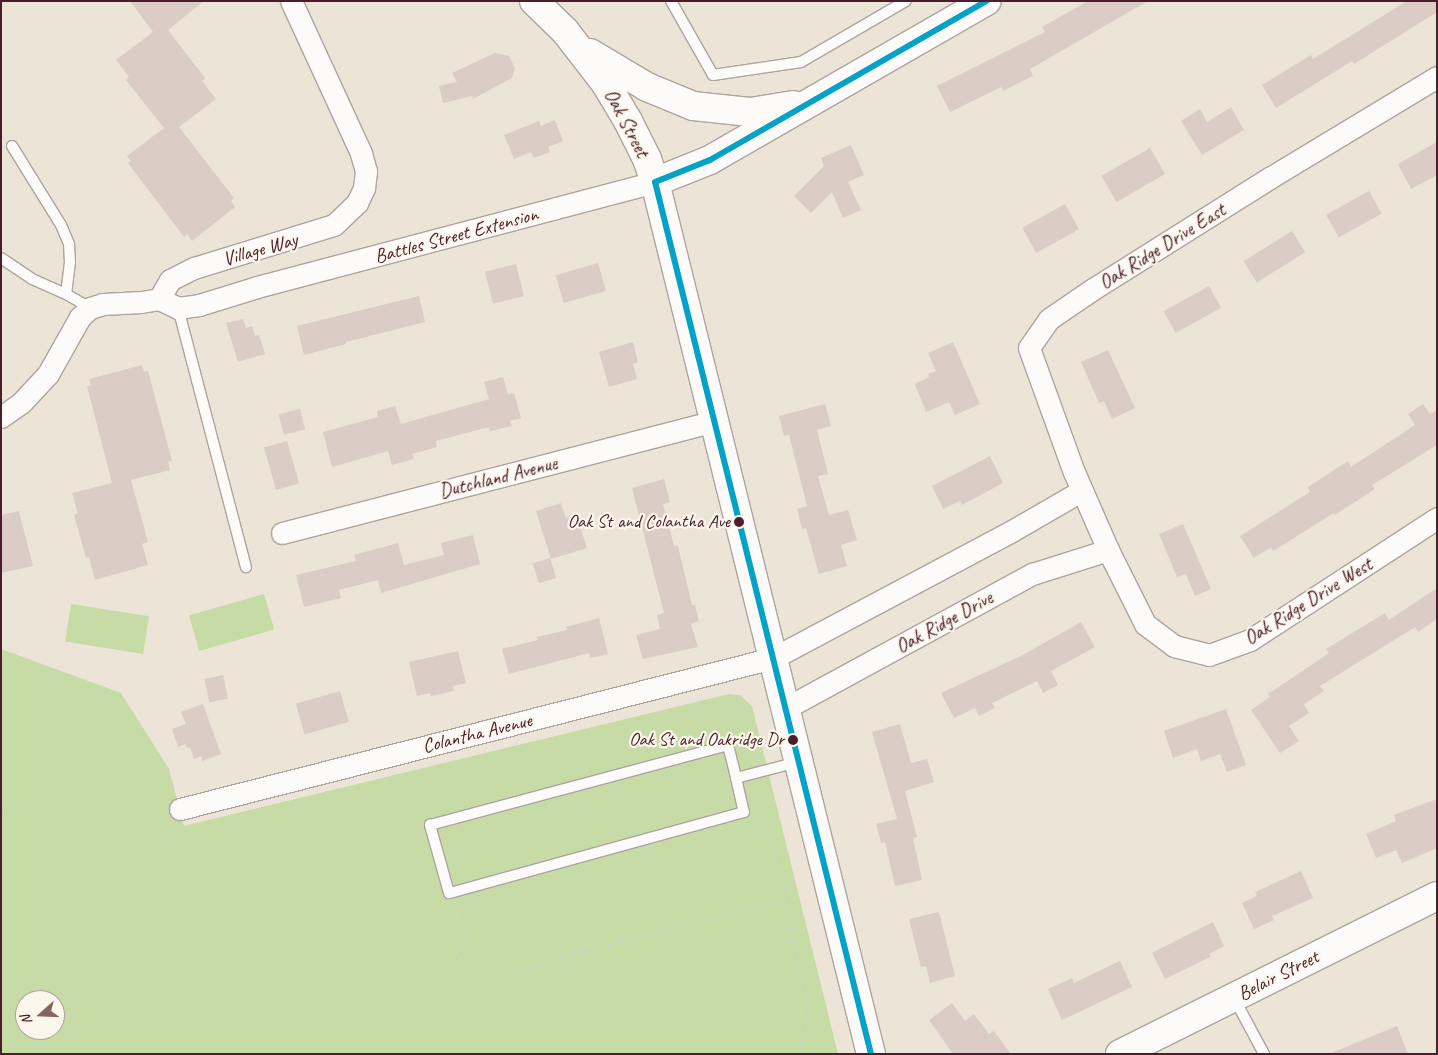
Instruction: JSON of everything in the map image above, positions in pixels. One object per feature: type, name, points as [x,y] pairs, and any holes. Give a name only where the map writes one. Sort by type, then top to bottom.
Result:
[{"type":"main road","points":[[655,182],[710,160],[987,1]]},
{"type":"main road","name":"Oak Street","points":[[535,2],[579,47],[606,84],[628,121],[647,160],[655,182],[872,1054]]},
{"type":"main road","points":[[579,47],[647,87],[693,106],[750,112],[816,99]]},
{"type":"main road","name":"Belair Street","points":[[1136,1050],[1234,998],[1437,896]]},
{"type":"street","name":"Village Way","points":[[159,299],[170,280],[194,268],[334,225],[357,203],[364,188],[366,171],[361,153],[291,1]]},
{"type":"street","name":"Oak Ridge Drive East","points":[[1082,491],[1051,413],[1029,348],[1049,319],[1093,289],[1271,177],[1437,78]]},
{"type":"street","name":"Battles Street Extension","points":[[178,308],[199,305],[257,286],[655,182]]},
{"type":"street","points":[[1,417],[21,403],[43,381],[80,318],[90,308],[103,304],[159,299],[178,308]]},
{"type":"street","name":"Dutchland Avenue","points":[[282,533],[715,422]]},
{"type":"street","points":[[773,658],[1010,532],[1082,491]]},
{"type":"street","name":"Oak Ridge Drive West","points":[[1082,491],[1108,550],[1145,624],[1174,646],[1209,656],[1250,640],[1437,518]]},
{"type":"street","name":"Oak Ridge Drive","points":[[786,708],[1032,574],[1108,550]]},
{"type":"street","name":"Colantha Avenue","points":[[180,809],[773,658]]},
{"type":"lane","points":[[672,1],[713,75],[802,62],[906,1]]},
{"type":"lane","points":[[12,146],[61,225],[69,244],[70,262],[66,294]]},
{"type":"lane","points":[[1,258],[32,278],[90,308]]},
{"type":"lane","points":[[178,308],[246,567]]},
{"type":"lane","points":[[728,745],[744,812],[449,893],[430,825],[728,745]]},
{"type":"lane","points":[[736,778],[799,762]]},
{"type":"lane","points":[[1234,998],[1264,1054]]},
{"type":"path","points":[[1,810],[11,799]]},
{"type":"path","points":[[744,812],[750,828],[767,836],[774,844],[782,868],[796,955],[807,999],[808,1015],[799,1054]]},
{"type":"path","points":[[452,968],[461,953],[465,938],[464,915],[458,891]]},
{"type":"path","points":[[478,999],[488,988],[504,978],[548,961],[768,903],[786,901]]},
{"type":"green space","points":[[264,594],[274,630],[199,651],[189,615]]},
{"type":"green space","points":[[71,604],[149,616],[143,654],[65,642]]},
{"type":"green space","points":[[1,649],[121,693],[169,769],[184,826],[729,694],[740,695],[752,706],[838,1054],[1,1054]]},
{"type":"building","points":[[130,1],[204,1],[168,30],[205,78],[202,81],[216,99],[179,127],[234,198],[231,201],[235,207],[192,241],[187,234],[184,237],[128,163],[131,161],[127,156],[164,128],[126,80],[129,77],[116,60],[153,32]]},
{"type":"building","points":[[1088,1],[1148,1],[1030,69],[1033,76],[1003,91],[1001,87],[950,112],[937,86],[1045,32],[1042,27]]},
{"type":"building","points":[[1407,1],[1437,1],[1437,12],[1354,64],[1352,61],[1276,108],[1262,85],[1311,55],[1313,59]]},
{"type":"building","points":[[495,53],[509,56],[515,68],[512,78],[473,99],[472,96],[443,103],[439,86],[457,82],[452,73]]},
{"type":"building","points":[[1231,107],[1244,130],[1202,155],[1181,121],[1200,109],[1207,122]]},
{"type":"building","points":[[555,120],[563,141],[548,147],[550,152],[534,158],[531,152],[514,159],[504,135],[539,121],[541,126]]},
{"type":"building","points":[[1437,142],[1437,175],[1411,189],[1398,164]]},
{"type":"building","points":[[851,145],[864,175],[848,182],[861,210],[843,218],[832,192],[811,213],[794,196],[824,166],[821,158]]},
{"type":"building","points":[[1150,148],[1165,174],[1117,202],[1102,176]]},
{"type":"building","points":[[1369,191],[1382,214],[1339,237],[1326,215]]},
{"type":"building","points":[[1065,204],[1079,229],[1036,253],[1022,228]]},
{"type":"building","points":[[1292,231],[1305,252],[1257,282],[1244,261]]},
{"type":"building","points":[[598,263],[606,291],[564,303],[556,275]]},
{"type":"building","points":[[516,264],[524,296],[493,304],[485,272]]},
{"type":"building","points":[[1209,286],[1221,308],[1176,333],[1164,311]]},
{"type":"building","points":[[419,296],[425,322],[304,355],[297,326]]},
{"type":"building","points":[[243,319],[246,328],[252,326],[255,336],[259,335],[265,354],[238,362],[226,323]]},
{"type":"building","points":[[633,342],[638,362],[633,364],[637,379],[609,387],[599,352]]},
{"type":"building","points":[[953,342],[980,404],[955,415],[949,402],[926,412],[915,384],[929,377],[928,374],[936,371],[928,353]]},
{"type":"building","points":[[1108,350],[1135,408],[1112,419],[1104,401],[1099,403],[1081,362]]},
{"type":"building","points":[[142,365],[144,372],[148,371],[172,461],[168,462],[170,470],[131,480],[148,542],[142,544],[148,565],[95,580],[89,557],[86,558],[74,515],[78,513],[72,493],[112,483],[87,386],[91,386],[89,379]]},
{"type":"building","points":[[503,377],[508,394],[514,393],[521,418],[510,421],[512,426],[490,431],[489,427],[436,441],[437,447],[412,454],[414,459],[392,465],[388,451],[332,467],[323,432],[378,417],[377,411],[395,406],[401,424],[489,399],[484,382]]},
{"type":"building","points":[[825,404],[831,426],[817,430],[828,474],[818,476],[829,515],[848,510],[857,540],[841,545],[847,566],[819,574],[806,528],[802,529],[797,509],[807,506],[789,435],[784,436],[779,416]]},
{"type":"building","points":[[1423,404],[1430,414],[1437,410],[1437,445],[1372,485],[1375,489],[1335,515],[1334,513],[1273,551],[1271,547],[1254,558],[1240,536],[1310,492],[1308,487],[1348,461],[1351,467],[1415,425],[1408,414]]},
{"type":"building","points":[[300,409],[305,429],[284,435],[279,414]]},
{"type":"building","points":[[287,441],[299,483],[276,490],[264,448]]},
{"type":"building","points":[[990,456],[1003,483],[962,505],[960,501],[943,509],[932,486]]},
{"type":"building","points":[[664,479],[670,502],[663,504],[674,546],[678,546],[692,605],[695,605],[699,621],[691,624],[698,647],[643,659],[636,635],[660,629],[657,615],[664,613],[632,488]]},
{"type":"building","points":[[561,503],[566,518],[576,514],[587,548],[551,559],[536,511]]},
{"type":"building","points":[[19,511],[33,566],[1,573],[1,515]]},
{"type":"building","points":[[1183,524],[1211,589],[1195,596],[1186,574],[1177,577],[1159,534]]},
{"type":"building","points":[[473,535],[480,564],[381,593],[378,580],[339,590],[341,598],[304,607],[296,575],[356,561],[354,555],[398,543],[404,565],[444,555],[441,543]]},
{"type":"building","points":[[550,558],[556,578],[539,583],[533,563]]},
{"type":"building","points":[[1437,588],[1437,619],[1418,632],[1415,627],[1320,686],[1324,691],[1304,704],[1309,713],[1289,726],[1299,741],[1280,753],[1251,710],[1270,697],[1268,694],[1329,653],[1326,649],[1385,613],[1389,620]]},
{"type":"building","points":[[599,618],[608,654],[590,658],[589,653],[509,674],[502,649],[538,640],[537,637],[567,630],[566,627]]},
{"type":"building","points":[[1081,622],[1095,647],[1051,671],[1058,685],[1043,693],[1037,681],[992,703],[995,708],[979,716],[975,708],[954,718],[941,693],[1023,655]]},
{"type":"building","points":[[458,651],[466,683],[453,686],[454,691],[431,696],[430,693],[417,696],[409,662]]},
{"type":"building","points":[[223,675],[228,698],[209,702],[204,679]]},
{"type":"building","points":[[340,691],[349,722],[305,734],[296,704]]},
{"type":"building","points":[[203,704],[221,754],[202,761],[201,756],[194,759],[190,747],[187,748],[185,744],[178,747],[172,729],[186,724],[181,712]]},
{"type":"building","points":[[1226,709],[1246,765],[1227,772],[1220,754],[1201,761],[1197,749],[1173,758],[1164,731]]},
{"type":"building","points":[[900,724],[911,763],[927,759],[934,782],[905,791],[917,837],[913,838],[922,880],[895,886],[885,842],[881,843],[876,824],[897,819],[872,732]]},
{"type":"building","points":[[1437,799],[1437,848],[1402,863],[1396,850],[1376,858],[1366,834],[1396,821],[1394,815]]},
{"type":"building","points":[[1301,871],[1313,898],[1272,916],[1274,920],[1254,929],[1242,903],[1257,896],[1255,892]]},
{"type":"building","points":[[939,912],[955,976],[930,983],[926,966],[921,967],[909,919]]},
{"type":"building","points":[[1213,922],[1224,946],[1209,954],[1210,957],[1165,979],[1152,953]]},
{"type":"building","points":[[1120,961],[1132,987],[1062,1020],[1048,989],[1072,978],[1074,983]]},
{"type":"building","points":[[952,1003],[965,1021],[974,1014],[989,1034],[994,1031],[1011,1054],[953,1054],[929,1020]]},
{"type":"building","points":[[1397,1026],[1408,1054],[1331,1054],[1331,1053]]},
{"type":"transit line","points":[[871,1054],[655,182],[710,160],[987,1]]},
{"type":"place","name":"Oak St and Colantha Ave","points":[[739,522]]},
{"type":"place","name":"Oak St and Oakridge Dr","points":[[793,740]]}]
